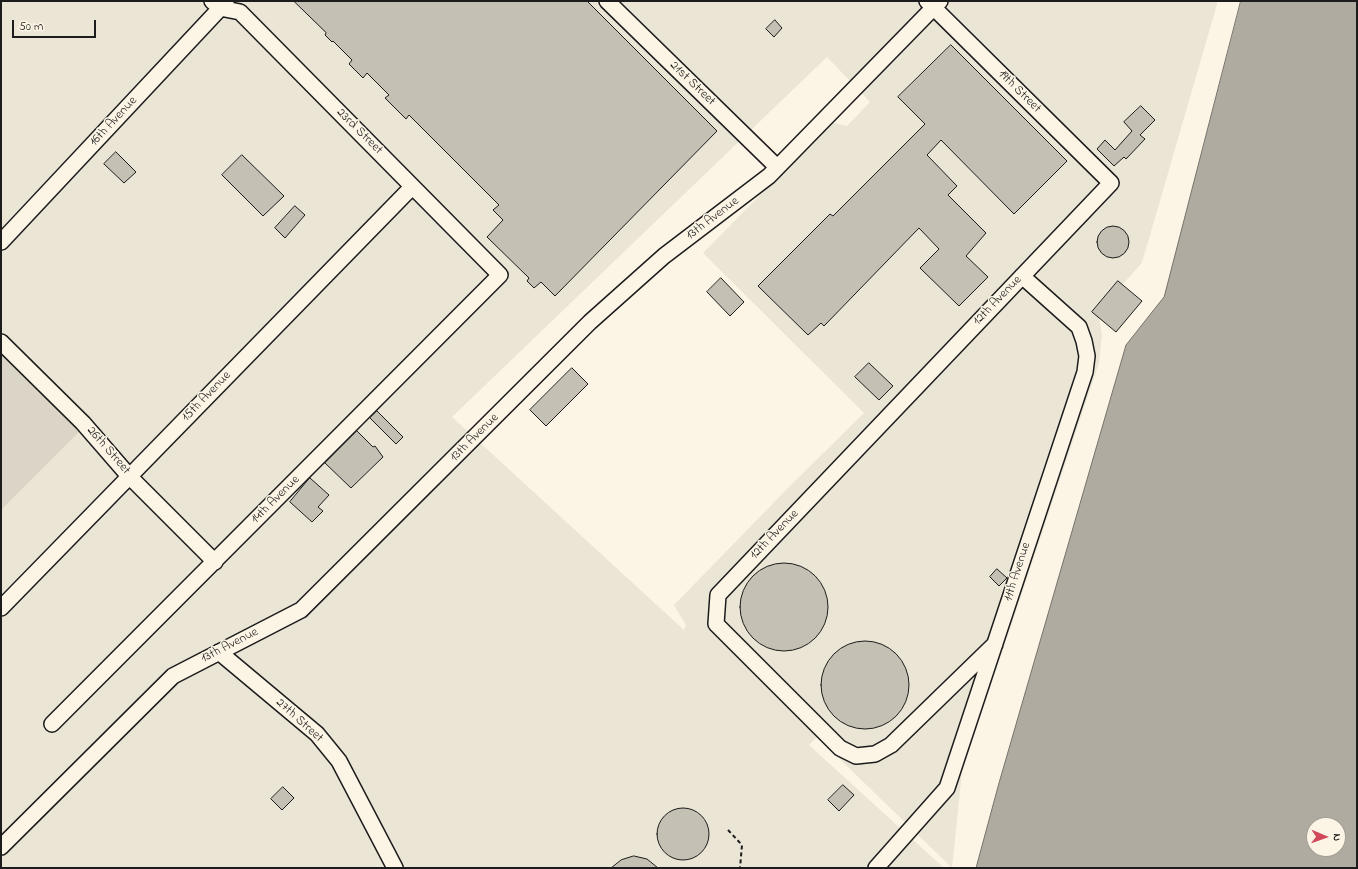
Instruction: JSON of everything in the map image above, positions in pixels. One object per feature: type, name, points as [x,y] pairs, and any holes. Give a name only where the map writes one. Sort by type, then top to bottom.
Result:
[{"type":"lane","name":"21st Street","points":[[607,1],[777,167]]},
{"type":"lane","name":"23rd Street","points":[[220,3],[240,12],[500,276]]},
{"type":"lane","name":"16th Avenue","points":[[3,235],[220,3]]},
{"type":"lane","name":"13th Avenue","points":[[1,846],[173,676],[301,610],[590,322],[664,256],[770,176],[934,3]]},
{"type":"lane","name":"19th Street","points":[[934,3],[1111,183]]},
{"type":"lane","name":"12th Avenue","points":[[995,644],[891,745],[875,754],[856,756],[840,748],[716,624],[718,596],[1111,183]]},
{"type":"lane","name":"15th Avenue","points":[[1,608],[412,186]]},
{"type":"lane","name":"14th Avenue","points":[[52,724],[500,276]]},
{"type":"lane","name":"11th Avenue","points":[[876,868],[947,788],[1082,379],[1087,356],[1084,341],[1079,328],[1022,276]]},
{"type":"lane","name":"26th Street","points":[[1,342],[83,423],[130,476],[215,562]]},
{"type":"lane","name":"27th Street","points":[[219,652],[316,734],[339,761],[395,868]]},
{"type":"path","points":[[728,830],[742,844],[740,868]]},
{"type":"shaded area","points":[[1,1],[1218,1],[1141,264],[1122,285],[1142,301],[1116,332],[1099,318],[1102,335],[1099,363],[962,772],[952,868],[817,737],[809,745],[944,868],[1,868]],"holes":[[[827,57],[870,102],[847,126],[832,122],[703,253],[864,413],[788,488],[674,605],[686,625],[684,630],[452,417]]]},
{"type":"shaded area","points":[[1241,1],[1357,1],[1357,868],[976,868],[999,783],[1126,345],[1164,297]]},
{"type":"shaded area","points":[[1,352],[79,432],[1,510]]},
{"type":"building","points":[[294,1],[587,1],[717,131],[555,296],[541,282],[534,288],[527,281],[529,278],[487,237],[503,220],[493,210],[499,205],[409,115],[406,119],[385,98],[389,95],[367,73],[363,78],[349,64],[352,60],[325,35],[326,33]]},
{"type":"building","points":[[775,20],[782,28],[774,37],[766,29]]},
{"type":"building","points":[[951,45],[1067,161],[1014,214],[941,140],[927,155],[957,186],[948,195],[986,233],[966,256],[988,277],[959,306],[920,268],[939,249],[919,228],[824,326],[821,323],[808,335],[758,286],[830,214],[833,216],[925,124],[898,97]]},
{"type":"building","points":[[1141,106],[1155,120],[1140,135],[1145,139],[1126,159],[1124,157],[1114,166],[1097,149],[1105,140],[1115,150],[1132,131],[1124,122]]},
{"type":"building","points":[[116,152],[136,172],[124,183],[104,164]]},
{"type":"building","points":[[242,155],[284,196],[263,216],[222,175]]},
{"type":"building","points":[[295,206],[305,215],[285,238],[275,228]]},
{"type":"building","points":[[1113,226],[1122,229],[1126,233],[1129,242],[1126,251],[1122,255],[1113,258],[1104,255],[1100,251],[1097,242],[1100,233],[1104,229]]},
{"type":"building","points":[[721,278],[744,302],[730,316],[707,292]]},
{"type":"building","points":[[1118,281],[1142,301],[1116,332],[1092,312]]},
{"type":"building","points":[[869,363],[893,386],[879,400],[855,377]]},
{"type":"building","points":[[572,368],[588,384],[546,426],[530,410]]},
{"type":"building","points":[[377,411],[403,437],[396,444],[370,418]]},
{"type":"building","points":[[357,431],[373,447],[375,446],[383,457],[351,488],[325,463]]},
{"type":"building","points":[[310,478],[329,495],[318,507],[323,511],[312,522],[290,502]]},
{"type":"building","points":[[775,563],[793,563],[809,570],[821,582],[828,598],[828,616],[821,632],[809,644],[793,651],[775,651],[759,644],[747,632],[740,616],[740,598],[747,582],[759,570]]},
{"type":"building","points":[[997,569],[1007,578],[999,586],[990,577]]},
{"type":"building","points":[[865,641],[882,644],[890,648],[902,660],[906,668],[909,685],[906,702],[902,710],[890,722],[882,726],[865,729],[848,726],[840,722],[828,710],[824,702],[821,685],[824,668],[828,660],[840,648],[848,644]]},
{"type":"building","points":[[843,785],[854,795],[839,811],[828,800]]},
{"type":"building","points":[[283,787],[294,798],[282,810],[271,799]]},
{"type":"building","points":[[683,808],[693,810],[701,816],[707,824],[709,834],[707,844],[701,852],[693,858],[683,860],[673,858],[665,852],[659,844],[657,834],[659,824],[665,816],[673,810]]},
{"type":"building","points":[[634,856],[647,859],[658,868],[611,868],[621,860]]}]
